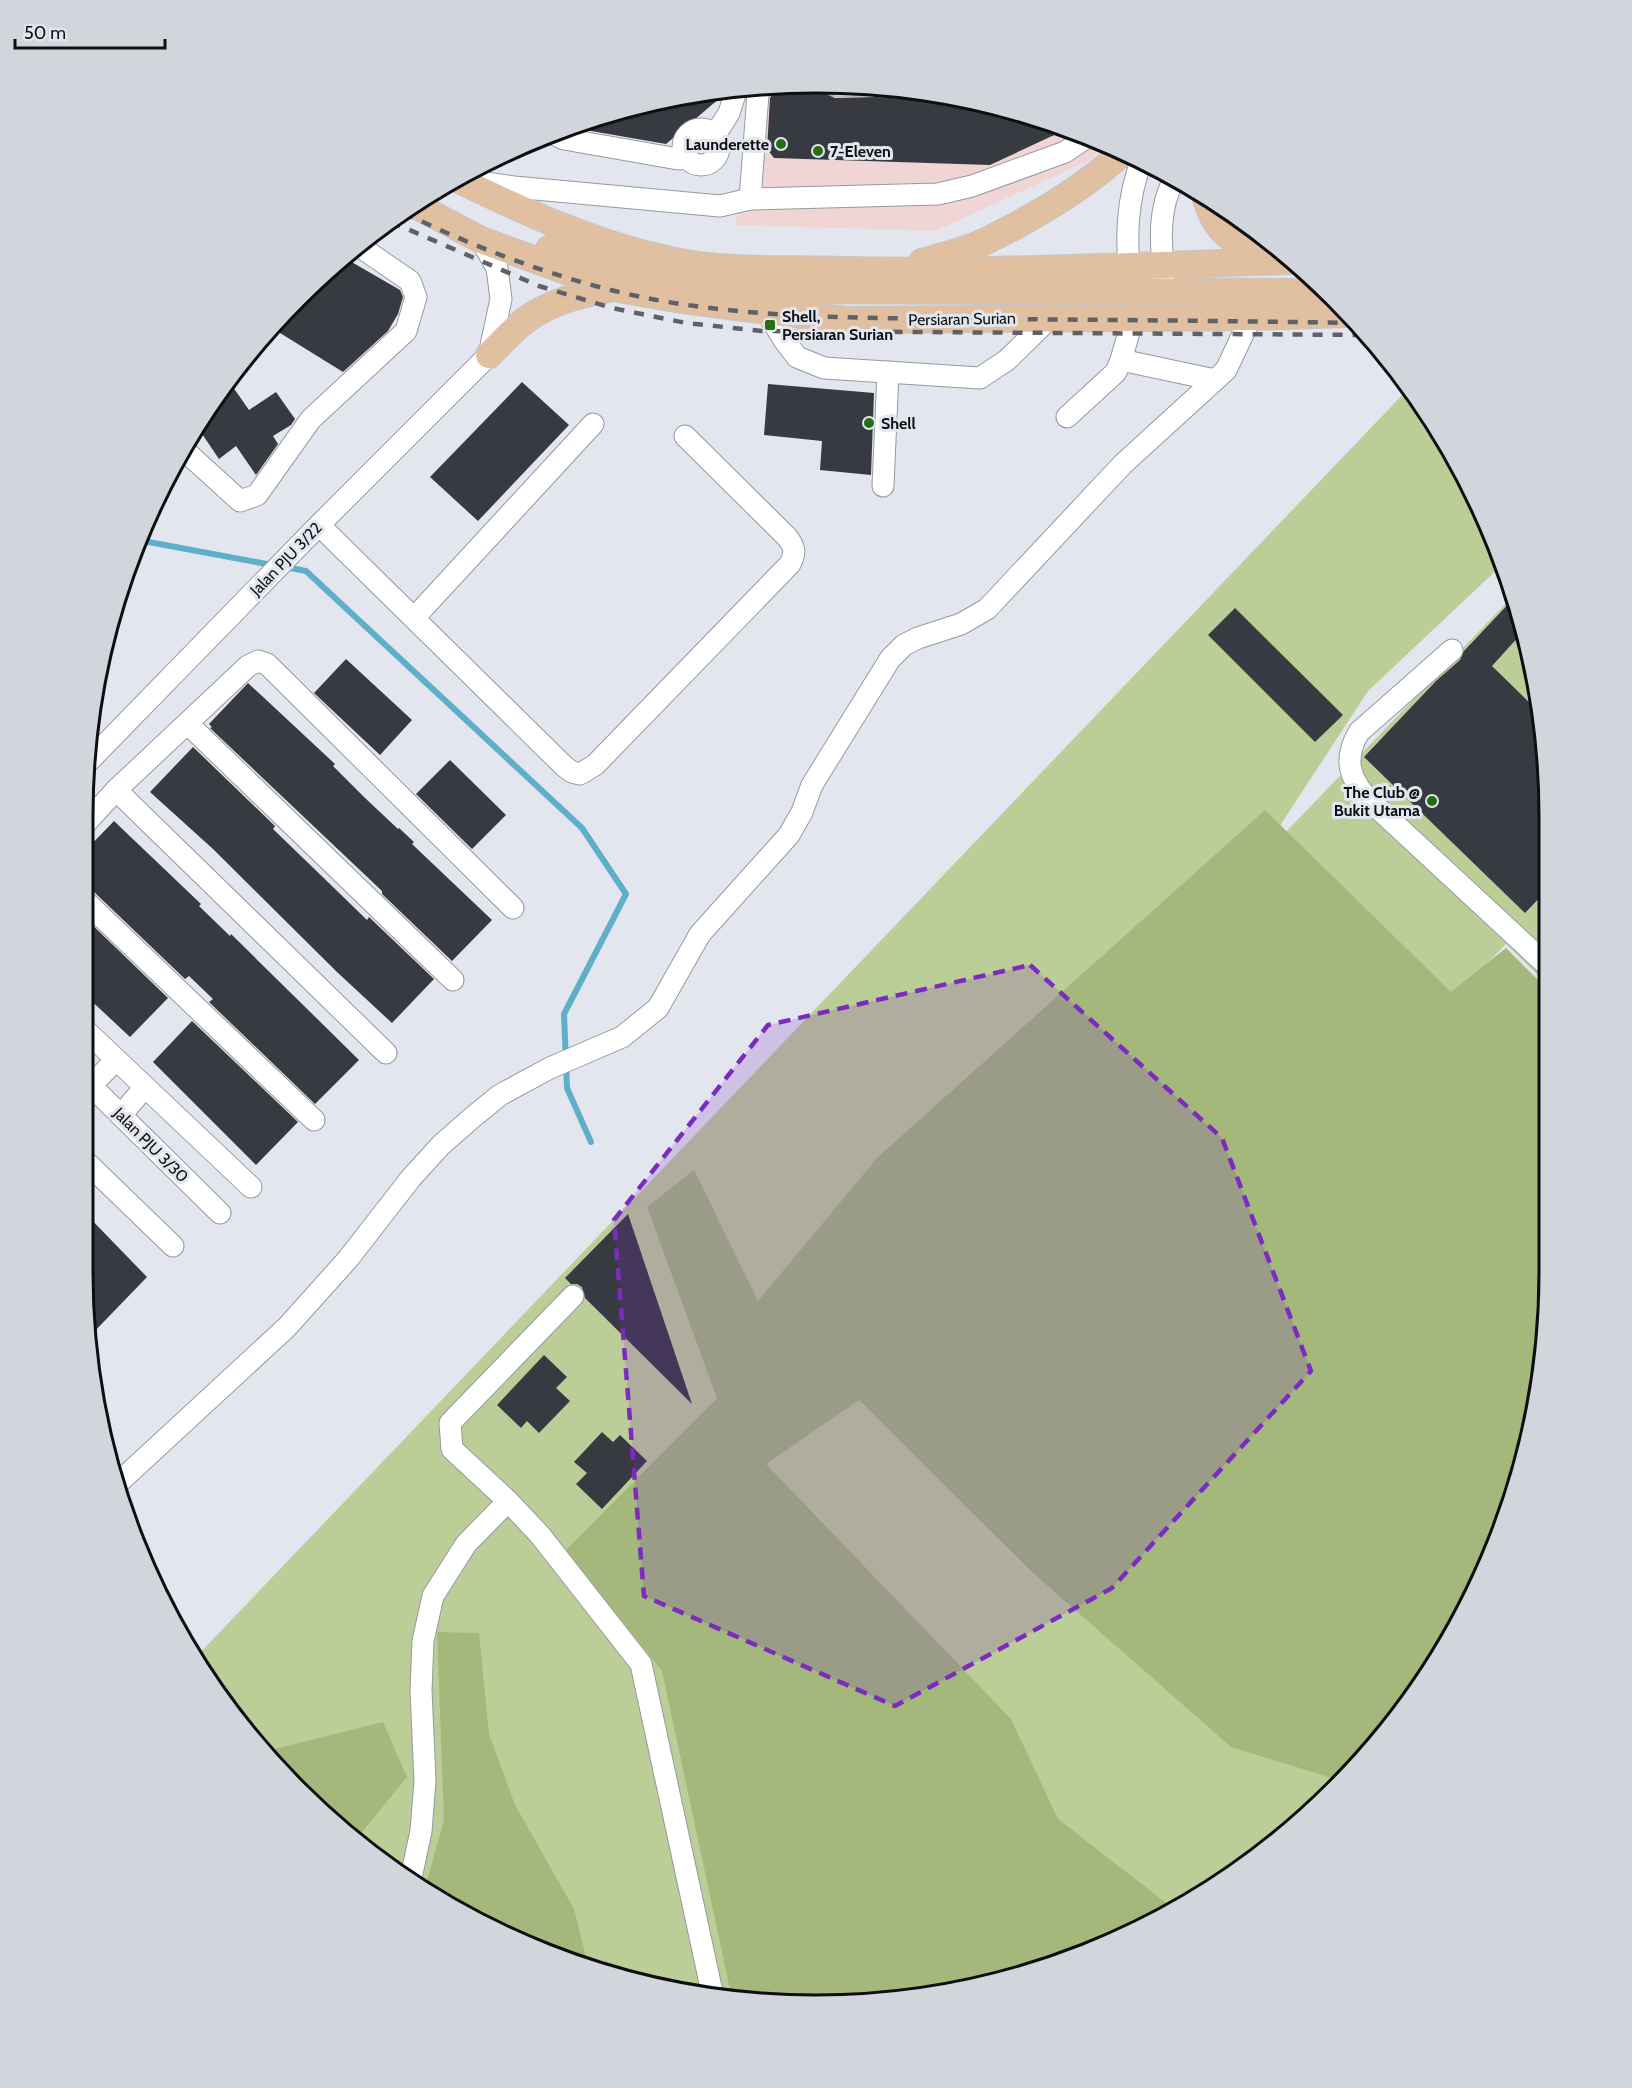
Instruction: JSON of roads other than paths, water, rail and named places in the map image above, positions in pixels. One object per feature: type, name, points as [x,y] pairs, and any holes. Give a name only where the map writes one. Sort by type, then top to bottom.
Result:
[{"type":"main road","points":[[896,271],[982,242],[1050,205],[1098,175],[1116,159]]},
{"type":"main road","points":[[467,184],[527,213],[615,246],[676,261],[723,267],[896,271],[1281,262]]},
{"type":"main road","name":"Persiaran Surian","points":[[423,209],[481,240],[613,288],[766,311],[846,320],[1336,314]]},
{"type":"main road","points":[[1209,209],[1212,219],[1233,240],[1274,257]]},
{"type":"main road","points":[[508,250],[554,249],[614,267],[676,280],[768,290],[1314,292]]},
{"type":"main road","points":[[489,355],[518,327],[541,310],[575,296],[613,288]]},
{"type":"street","points":[[750,199],[758,96]]},
{"type":"street","points":[[563,139],[678,159],[687,158],[683,148],[686,137],[700,129],[710,131],[715,135],[729,113],[733,98]]},
{"type":"street","points":[[472,181],[514,187],[720,206],[750,199],[939,194],[972,186],[1065,152],[1079,143]]},
{"type":"street","points":[[1130,292],[1127,222],[1133,182],[1138,169]]},
{"type":"street","points":[[1165,292],[1161,217],[1170,186]]},
{"type":"street","points":[[481,240],[496,268],[501,300],[489,355]]},
{"type":"street","points":[[189,455],[240,501],[257,495],[311,419],[406,331],[416,297],[410,281],[366,250]]},
{"type":"street","points":[[766,311],[797,357],[824,368],[980,378],[1007,360],[1050,318]]},
{"type":"street","points":[[123,1478],[286,1327],[348,1259],[411,1178],[441,1145],[472,1117],[500,1095],[550,1068],[622,1037],[658,1008],[700,934],[792,830],[802,812],[812,785],[890,658],[904,645],[961,624],[987,609],[1124,464],[1210,379],[1226,370],[1251,317]]},
{"type":"street","points":[[1067,417],[1116,372],[1124,361],[1133,318]]},
{"type":"street","name":"Jalan PJU 3/22","points":[[96,753],[489,355]]},
{"type":"street","points":[[1124,361],[1210,379]]},
{"type":"street","points":[[883,486],[888,372]]},
{"type":"street","points":[[414,618],[593,424]]},
{"type":"street","points":[[319,525],[565,767],[580,774],[588,771],[790,564],[795,555],[794,545],[787,537],[685,436]]},
{"type":"street","points":[[1452,650],[1359,732],[1352,745],[1351,775],[1358,788],[1370,801],[1539,950]]},
{"type":"street","points":[[93,815],[116,790],[248,666],[258,661],[267,664],[513,908]]},
{"type":"street","points":[[188,724],[453,981]]},
{"type":"street","points":[[116,790],[386,1053]]},
{"type":"street","points":[[93,909],[314,1120]]},
{"type":"street","points":[[93,1038],[251,1187]]},
{"type":"street","points":[[93,1077],[116,1060]]},
{"type":"street","name":"Jalan PJU 3/30","points":[[93,1087],[220,1213]]},
{"type":"street","points":[[121,1115],[145,1087]]},
{"type":"street","points":[[93,1169],[172,1246]]},
{"type":"street","points":[[573,1296],[450,1423],[452,1449],[508,1501],[540,1535],[641,1664],[711,1987]]},
{"type":"street","points":[[412,1872],[421,1831],[425,1781],[421,1690],[423,1641],[433,1596],[466,1544],[508,1501]]},
{"type":"waterway","points":[[147,542],[272,565]]},
{"type":"waterway","points":[[285,567],[306,571],[582,828],[626,894],[564,1014],[567,1088],[591,1142]]},
{"type":"railway","points":[[412,217],[509,258],[584,283],[658,300],[733,311],[849,317],[1344,323]]},
{"type":"railway","points":[[399,226],[539,286],[612,308],[686,323],[762,331],[1356,335]]},
{"type":"place","name":"Launderette","points":[[781,144]]},
{"type":"place","name":"7-Eleven","points":[[818,151]]},
{"type":"place","name":"Shell, Persiaran Surian","points":[[770,325]]},
{"type":"place","name":"Shell","points":[[869,423]]},
{"type":"place","name":"The Club @ Bukit Utama","points":[[1432,801]]}]
